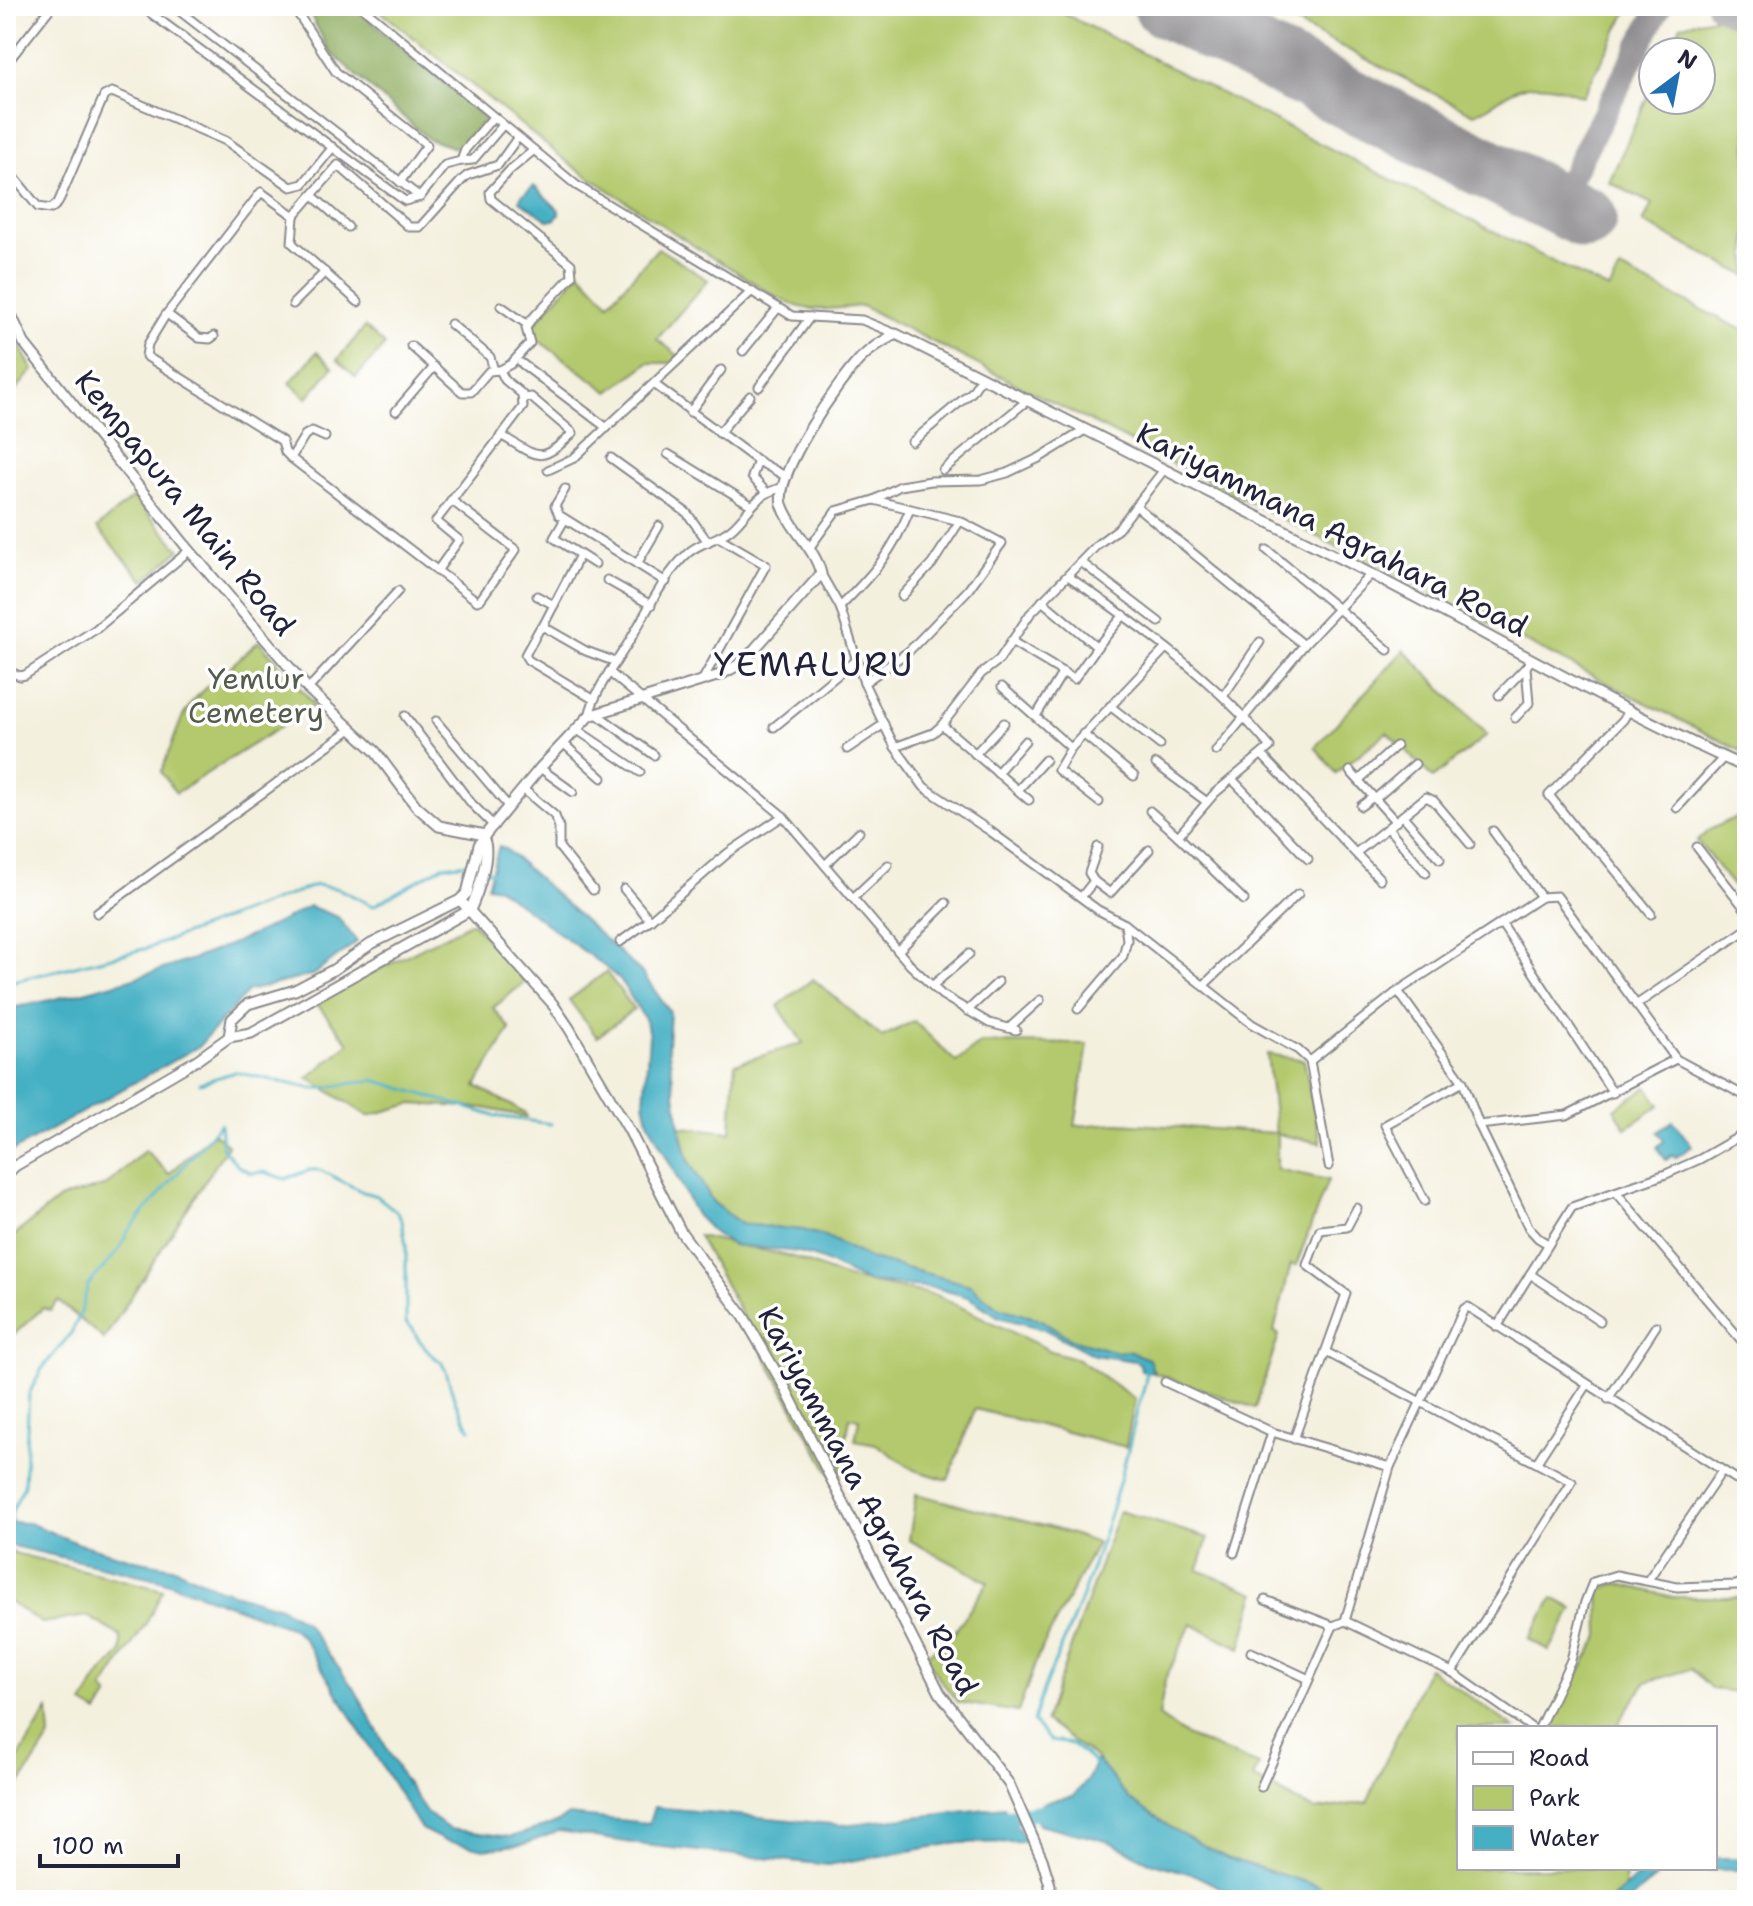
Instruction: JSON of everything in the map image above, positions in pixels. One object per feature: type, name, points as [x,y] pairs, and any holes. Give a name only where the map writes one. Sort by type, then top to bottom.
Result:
[{"type":"street","points":[[6,64],[52,6]]},
{"type":"street","points":[[141,6],[399,197],[411,201],[420,197],[445,165],[473,160],[503,125]]},
{"type":"street","points":[[173,6],[420,197]]},
{"type":"street","points":[[293,6],[336,72],[427,145],[400,182]]},
{"type":"street","name":"Kariyammana Agrahara Road","points":[[361,6],[576,185],[792,316],[862,320],[896,334],[1371,574],[1529,663],[1747,768]]},
{"type":"street","points":[[6,167],[38,207],[51,209],[58,203],[104,96],[112,92],[226,141],[291,187],[303,184],[333,147]]},
{"type":"street","points":[[461,161],[465,150],[493,117]]},
{"type":"street","points":[[358,302],[292,243],[294,216],[338,165],[409,227],[420,227],[468,175],[498,165],[518,137]]},
{"type":"street","points":[[411,346],[462,392],[471,392],[489,371],[511,364],[530,343],[528,325],[572,276],[573,269],[571,264],[491,199],[490,192],[534,150]]},
{"type":"street","points":[[498,165],[505,176]]},
{"type":"street","points":[[294,216],[261,192],[167,314],[148,344],[146,356],[282,441],[285,452],[291,458],[477,601],[515,554],[515,547],[451,500]]},
{"type":"street","points":[[312,195],[348,227]]},
{"type":"street","points":[[293,304],[325,272]]},
{"type":"street","points":[[548,470],[574,458],[752,291]]},
{"type":"street","name":"Kempapura Main Road","points":[[6,304],[24,343],[190,550],[308,689],[375,751],[416,806],[439,826],[484,842]]},
{"type":"street","points":[[501,306],[528,325]]},
{"type":"street","points":[[743,351],[778,308]]},
{"type":"street","points":[[167,314],[199,338],[210,339],[214,336]]},
{"type":"street","points":[[759,387],[810,317]]},
{"type":"street","points":[[451,324],[490,357],[505,380],[524,398]]},
{"type":"street","points":[[896,334],[858,360],[816,416],[782,488],[782,503],[818,561],[821,574],[840,607],[864,683],[895,747],[924,787],[1098,910],[1125,924],[1252,1024],[1298,1050],[1310,1061],[1329,1166]]},
{"type":"street","points":[[521,363],[607,428]]},
{"type":"street","points":[[396,411],[434,367]]},
{"type":"street","points":[[690,412],[721,370]]},
{"type":"street","points":[[912,442],[972,392],[982,377]]},
{"type":"street","points":[[654,384],[758,461],[787,477]]},
{"type":"street","points":[[719,433],[750,396]]},
{"type":"street","points":[[501,435],[536,456],[550,454],[573,433],[531,397],[524,398]]},
{"type":"street","points":[[437,571],[459,540],[436,521],[523,407],[524,398]]},
{"type":"street","points":[[943,470],[1029,399]]},
{"type":"street","points":[[810,547],[836,511],[874,500],[900,486],[931,481],[981,480],[1007,473],[1085,430]]},
{"type":"street","points":[[291,458],[305,435],[312,431],[325,437]]},
{"type":"street","points":[[668,454],[751,505]]},
{"type":"street","points":[[611,458],[687,513],[708,542]]},
{"type":"street","points":[[758,461],[752,477],[766,492]]},
{"type":"street","points":[[895,747],[933,733],[942,725],[981,674],[999,660],[1030,614],[1098,544],[1118,529],[1163,471]]},
{"type":"street","points":[[592,714],[593,699],[609,672],[666,582],[689,552],[720,538],[766,492],[782,488]]},
{"type":"street","points":[[565,489],[555,511],[666,582]]},
{"type":"street","points":[[864,683],[909,651],[968,590],[1002,543],[960,521],[874,500]]},
{"type":"street","points":[[1136,506],[1304,645]]},
{"type":"street","points":[[840,607],[896,544],[910,509]]},
{"type":"street","points":[[565,519],[554,538],[595,564]]},
{"type":"street","points":[[902,596],[932,564],[960,521]]},
{"type":"street","points":[[637,564],[659,526]]},
{"type":"street","points":[[702,681],[766,567],[766,564],[720,538]]},
{"type":"street","points":[[6,670],[25,675],[96,629],[190,550]]},
{"type":"street","points":[[1267,550],[1388,650]]},
{"type":"street","points":[[580,555],[542,628],[526,648],[525,655],[528,660],[593,699]]},
{"type":"street","points":[[1081,562],[1159,622]]},
{"type":"street","points":[[6,1175],[15,1166],[197,1060],[229,1037],[251,1033],[470,910],[468,897],[484,842],[508,806],[576,729],[592,714],[720,675],[740,664],[821,574]]},
{"type":"street","points":[[1216,751],[1304,645],[1371,574]]},
{"type":"street","points":[[1068,576],[1124,615],[1224,695],[1270,747],[1207,802],[1177,834]]},
{"type":"street","points":[[607,580],[651,605]]},
{"type":"street","points":[[308,689],[398,591]]},
{"type":"street","points":[[537,596],[554,605]]},
{"type":"street","points":[[1042,601],[1097,647]]},
{"type":"street","points":[[1011,641],[1074,679],[1124,615]]},
{"type":"street","points":[[542,628],[586,651],[616,662]]},
{"type":"street","points":[[1224,695],[1260,642]]},
{"type":"street","points":[[1099,802],[1058,770],[1083,734],[1166,648]]},
{"type":"street","points":[[774,727],[857,659]]},
{"type":"street","points":[[1499,695],[1529,663]]},
{"type":"street","points":[[1515,718],[1529,703],[1529,663]]},
{"type":"street","points":[[609,672],[783,816],[898,951],[932,986],[989,1023],[1012,1029],[1040,1000]]},
{"type":"street","points":[[1036,716],[1063,672]]},
{"type":"street","points":[[1002,687],[1071,748]]},
{"type":"street","points":[[1110,706],[1160,745]]},
{"type":"street","points":[[1629,710],[1623,720],[1549,795],[1651,914]]},
{"type":"street","points":[[592,714],[654,755]]},
{"type":"street","points":[[405,716],[471,803],[494,826]]},
{"type":"street","points":[[436,721],[508,806]]},
{"type":"street","points":[[975,754],[1004,723]]},
{"type":"street","points":[[847,749],[884,724]]},
{"type":"street","points":[[942,725],[1029,800]]},
{"type":"street","points":[[97,913],[351,729]]},
{"type":"street","points":[[576,729],[640,772]]},
{"type":"street","points":[[1083,734],[1134,776]]},
{"type":"street","points":[[997,773],[1025,741]]},
{"type":"street","points":[[563,743],[602,778]]},
{"type":"street","points":[[1359,780],[1396,746]]},
{"type":"street","points":[[1262,755],[1380,879]]},
{"type":"street","points":[[1677,808],[1724,757]]},
{"type":"street","points":[[1018,790],[1045,760]]},
{"type":"street","points":[[1156,764],[1207,802]]},
{"type":"street","points":[[1361,806],[1415,764]]},
{"type":"street","points":[[540,768],[573,792]]},
{"type":"street","points":[[1350,771],[1374,798],[1440,859]]},
{"type":"street","points":[[1232,779],[1308,859]]},
{"type":"street","points":[[523,789],[555,816],[559,827],[559,847],[593,890]]},
{"type":"street","points":[[1357,852],[1426,797],[1431,798],[1470,844]]},
{"type":"street","points":[[1150,811],[1244,900]]},
{"type":"street","points":[[620,942],[728,853],[783,816]]},
{"type":"street","points":[[1388,828],[1426,873]]},
{"type":"street","points":[[1493,831],[1541,897]]},
{"type":"street","points":[[825,865],[859,832]]},
{"type":"street","points":[[1098,847],[1089,873],[1110,893],[1149,850]]},
{"type":"street","points":[[1697,847],[1747,911]]},
{"type":"street","points":[[853,898],[888,865]]},
{"type":"street","points":[[1082,896],[1094,881]]},
{"type":"street","points":[[624,889],[650,920]]},
{"type":"street","points":[[1204,985],[1298,894]]},
{"type":"street","points":[[1310,1061],[1398,991],[1541,897],[1557,896],[1676,1059],[1744,1094],[1747,1084]]},
{"type":"street","points":[[229,1037],[232,1019],[248,1004],[295,990],[333,970],[371,944],[468,897]]},
{"type":"street","points":[[898,951],[946,903]]},
{"type":"street","name":"Kariyammana Agrahara Road","points":[[470,910],[552,1003],[569,1028],[629,1130],[681,1232],[744,1317],[783,1384],[940,1693],[1009,1784],[1035,1841],[1050,1885],[1050,1900]]},
{"type":"street","points":[[1501,923],[1613,1093]]},
{"type":"street","points":[[1078,1009],[1123,956],[1127,940],[1125,924]]},
{"type":"street","points":[[1636,1005],[1747,929]]},
{"type":"street","points":[[932,986],[969,954]]},
{"type":"street","points":[[967,1011],[998,982]]},
{"type":"street","points":[[1398,991],[1463,1082],[1479,1125],[1529,1228],[1548,1244]]},
{"type":"street","points":[[1479,1125],[1567,1115],[1676,1059]]},
{"type":"street","points":[[1425,1201],[1385,1125],[1463,1082]]},
{"type":"street","points":[[1497,1327],[1572,1207],[1700,1159],[1747,1132]]},
{"type":"street","points":[[1616,1192],[1747,1347]]},
{"type":"street","points":[[1294,1439],[1346,1294],[1307,1265],[1320,1230],[1347,1227],[1357,1208]]},
{"type":"street","points":[[1530,1274],[1600,1321]]},
{"type":"street","points":[[1345,1621],[1390,1467],[1464,1309],[1468,1307],[1747,1486]]},
{"type":"street","points":[[1608,1399],[1656,1326]]},
{"type":"street","points":[[1326,1352],[1572,1482],[1452,1672]]},
{"type":"street","points":[[1165,1382],[1272,1432],[1390,1467]]},
{"type":"street","points":[[1537,1462],[1587,1385]]},
{"type":"street","points":[[1234,1553],[1272,1432]]},
{"type":"street","points":[[1648,1580],[1722,1471]]},
{"type":"street","points":[[1540,1726],[1571,1660],[1593,1582],[1616,1575],[1677,1587],[1736,1585],[1747,1581]]},
{"type":"street","points":[[1265,1600],[1333,1626]]},
{"type":"street","points":[[1261,1787],[1333,1626],[1345,1621],[1452,1672],[1529,1726]]},
{"type":"street","points":[[1251,1652],[1309,1679]]},
{"type":"green space","points":[[306,6],[353,6],[486,119],[459,149],[428,139],[329,51]]},
{"type":"green space","points":[[374,6],[1049,6],[1609,290],[1620,269],[1747,332],[1747,754],[862,306],[812,309],[799,307],[774,295],[571,165]]},
{"type":"green space","points":[[1262,6],[1630,6],[1583,96],[1539,85],[1521,87],[1474,114]]},
{"type":"green space","points":[[1717,17],[1747,32],[1747,276],[1643,223],[1652,204],[1609,182],[1639,116],[1717,116],[1717,36],[1676,36],[1681,25]]},
{"type":"green space","points":[[658,248],[708,280],[657,339],[679,356],[672,363],[648,363],[609,392],[527,332],[580,272],[609,303]]},
{"type":"green space","points":[[6,322],[33,370],[7,400],[6,400]]},
{"type":"green space","points":[[365,327],[385,345],[356,377],[337,360]]},
{"type":"green space","points":[[317,352],[333,367],[307,398],[290,383]]},
{"type":"green space","points":[[133,497],[180,550],[144,581],[97,528]]},
{"type":"green space","name":"Yemlur Cemetery","points":[[259,641],[315,705],[176,793],[161,772],[182,718],[194,699]]},
{"type":"green space","points":[[1404,650],[1487,735],[1433,778],[1387,732],[1336,773],[1315,747]]},
{"type":"green space","points":[[1747,812],[1747,903],[1697,841],[1709,830]]},
{"type":"green space","points":[[472,922],[525,982],[493,1008],[510,1029],[476,1086],[524,1112],[527,1117],[484,1108],[411,1104],[368,1116],[308,1078],[349,1043],[315,1002]]},
{"type":"green space","points":[[606,972],[634,1009],[597,1037],[569,1000]]},
{"type":"green space","points":[[813,979],[882,1037],[914,1021],[956,1062],[981,1043],[1088,1044],[1075,1126],[1118,1123],[1276,1133],[1267,1054],[1304,1060],[1321,1143],[1277,1134],[1277,1169],[1328,1180],[1296,1266],[1291,1264],[1274,1331],[1279,1335],[1255,1408],[1154,1373],[1148,1359],[1128,1351],[1117,1352],[1071,1339],[1042,1320],[997,1307],[970,1285],[871,1259],[827,1237],[803,1230],[741,1224],[713,1202],[689,1162],[680,1127],[731,1132],[735,1064],[803,1043],[778,1006]]},
{"type":"green space","points":[[1647,1087],[1660,1105],[1626,1128],[1614,1109]]},
{"type":"green space","points":[[213,1133],[228,1145],[104,1339],[58,1301],[50,1311],[43,1308],[9,1339],[6,1337],[6,1242],[59,1199],[107,1185],[145,1150],[169,1174]]},
{"type":"green space","points":[[698,1236],[793,1257],[846,1278],[936,1295],[1051,1351],[1078,1359],[1135,1399],[1126,1447],[975,1409],[948,1480],[914,1470],[876,1444],[855,1440],[859,1419],[850,1417],[838,1488]]},
{"type":"green space","points":[[916,1494],[1060,1530],[1097,1543],[1038,1656],[1018,1712],[957,1702],[924,1657],[952,1636],[988,1582],[909,1540]]},
{"type":"green space","points":[[1119,1511],[1208,1538],[1198,1570],[1256,1593],[1241,1648],[1191,1624],[1165,1680],[1159,1716],[1187,1736],[1259,1765],[1253,1778],[1314,1810],[1367,1802],[1428,1668],[1512,1726],[1457,1726],[1457,1870],[1628,1870],[1623,1889],[1610,1900],[1567,1900],[1555,1892],[1348,1900],[1315,1885],[1227,1858],[1176,1831],[1129,1799],[1097,1759],[1045,1721]]},
{"type":"green space","points":[[6,1551],[163,1590],[148,1620],[103,1689],[109,1695],[98,1713],[83,1704],[102,1673],[119,1656],[122,1648],[120,1636],[87,1616],[42,1623],[6,1600]]},
{"type":"green space","points":[[1616,1583],[1673,1597],[1747,1597],[1747,1693],[1712,1689],[1691,1669],[1646,1682],[1616,1726],[1548,1726],[1600,1636],[1599,1591]]},
{"type":"green space","points":[[1553,1598],[1573,1609],[1549,1651],[1529,1639]]},
{"type":"green space","points":[[48,1710],[50,1737],[6,1806],[6,1778]]},
{"type":"water","points":[[534,186],[559,210],[554,220],[548,220],[520,201],[521,196]]},
{"type":"water","points":[[499,846],[506,849],[642,973],[670,1012],[668,1046],[680,1127],[689,1162],[713,1202],[741,1224],[803,1230],[827,1237],[871,1259],[970,1285],[997,1307],[1042,1320],[1071,1339],[1117,1352],[1128,1351],[1149,1359],[1154,1373],[1141,1371],[1140,1364],[1135,1361],[1094,1355],[1044,1329],[999,1317],[968,1297],[935,1288],[867,1282],[798,1252],[732,1245],[713,1232],[696,1215],[648,1121],[644,1102],[649,1036],[646,1021],[620,980],[605,967],[498,888],[487,886]]},
{"type":"water","points":[[309,906],[338,917],[357,942],[313,975],[248,991],[199,1046],[6,1155],[6,1009],[162,970],[239,941]]},
{"type":"water","points":[[1673,1121],[1692,1146],[1675,1158],[1673,1155],[1666,1160],[1657,1147],[1664,1141],[1658,1132]]},
{"type":"water","points":[[9,1522],[29,1523],[77,1543],[135,1560],[173,1567],[217,1588],[280,1607],[305,1622],[357,1693],[401,1775],[427,1813],[449,1829],[511,1837],[558,1822],[568,1815],[649,1823],[654,1807],[842,1825],[1004,1807],[1027,1842],[955,1843],[828,1865],[644,1845],[559,1831],[525,1844],[484,1849],[443,1840],[421,1829],[303,1638],[292,1628],[161,1580],[8,1545]]},
{"type":"water","points":[[1097,1759],[1129,1799],[1176,1831],[1227,1858],[1315,1885],[1348,1900],[1245,1900],[1195,1875],[1149,1862],[1110,1842],[1038,1824],[1032,1809],[1050,1800],[1073,1796],[1087,1781]]},
{"type":"water","points":[[1717,1858],[1747,1858],[1747,1870],[1717,1870]]},
{"type":"water","points":[[1646,1870],[1664,1870],[1630,1900],[1610,1900]]},
{"type":"water","points":[[1556,1892],[1567,1900],[1404,1900]]},
{"type":"waterway","points":[[6,983],[148,948],[316,885],[339,889],[373,906],[443,866],[468,863],[493,873]]},
{"type":"waterway","points":[[200,1083],[235,1072],[315,1089],[374,1080],[495,1116],[551,1124]]},
{"type":"waterway","points":[[220,1124],[222,1147],[238,1166],[251,1173],[264,1172],[285,1179],[310,1170],[320,1170],[377,1196],[396,1211],[402,1221],[406,1246],[406,1323],[441,1362],[455,1401],[470,1429]]},
{"type":"waterway","points":[[10,1524],[12,1511],[24,1485],[29,1394],[41,1370],[71,1333],[80,1315],[88,1285],[119,1250],[128,1231],[220,1124]]},
{"type":"waterway","points":[[1097,1765],[1072,1744],[1050,1741],[1033,1722],[1104,1535],[1145,1385],[1145,1370]]},
{"type":"waterway","points":[[989,1820],[1053,1810]]},
{"type":"taxiway","points":[[1557,204],[1660,6]]},
{"type":"taxiway","points":[[1718,6],[1747,21]]},
{"type":"runway","points":[[1164,6],[1586,218]]},
{"type":"district","name":"YEMALURU","points":[[814,664]]}]
